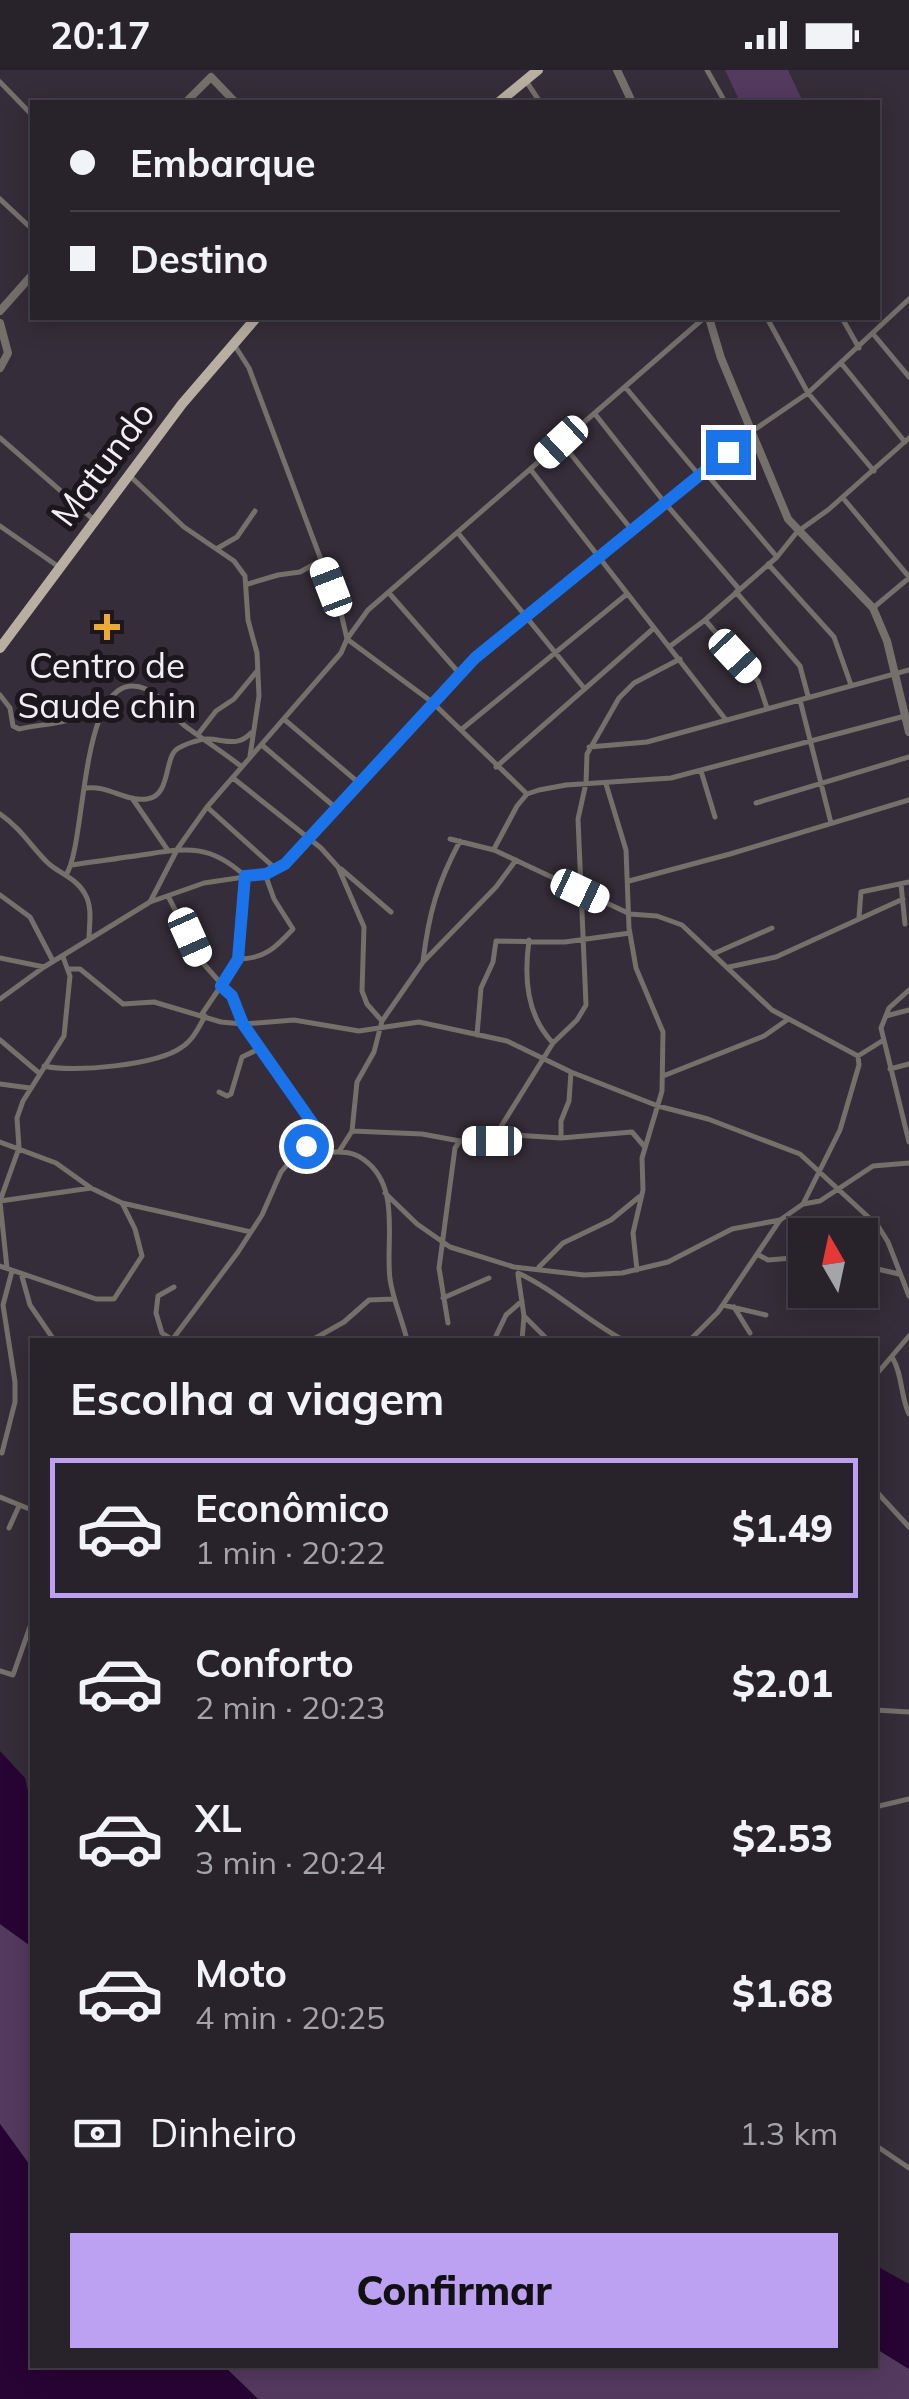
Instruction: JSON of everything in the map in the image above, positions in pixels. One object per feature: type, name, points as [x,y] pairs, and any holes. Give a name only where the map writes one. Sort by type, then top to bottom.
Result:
[{"type":"main road","points":[[501,100],[538,70]]},
{"type":"main road","name":"Matundo","points":[[0,648],[129,475],[232,342],[254,320]]},
{"type":"street","points":[[617,70],[631,100]]},
{"type":"street","points":[[707,70],[724,100]]},
{"type":"street","points":[[188,100],[208,74],[233,100]]},
{"type":"street","points":[[525,80],[538,100]]},
{"type":"street","points":[[0,82],[30,113]]},
{"type":"street","points":[[0,199],[30,226]]},
{"type":"street","points":[[0,310],[30,278]]},
{"type":"street","points":[[0,999],[150,902],[204,884],[277,870],[459,674],[665,502],[808,393],[908,300]]},
{"type":"street","points":[[150,902],[178,848],[207,807],[341,652],[368,610],[705,320]]},
{"type":"street","points":[[708,320],[788,519],[873,608],[887,642],[909,732]]},
{"type":"street","points":[[769,320],[808,393],[874,471]]},
{"type":"street","points":[[843,320],[858,348]]},
{"type":"street","points":[[0,324],[7,356],[0,368]]},
{"type":"street","points":[[874,335],[909,376]]},
{"type":"street","points":[[232,342],[249,368],[341,613],[347,639],[432,702],[526,794]]},
{"type":"street","points":[[669,647],[907,440],[841,363]]},
{"type":"street","points":[[626,388],[777,556]]},
{"type":"street","points":[[594,414],[800,666],[808,696]]},
{"type":"street","points":[[0,438],[95,521]]},
{"type":"street","points":[[561,442],[632,529]]},
{"type":"street","points":[[531,470],[726,720]]},
{"type":"street","points":[[129,475],[184,527],[234,561],[248,584],[248,620],[257,653],[259,696],[250,758]]},
{"type":"street","points":[[843,498],[909,577],[873,608]]},
{"type":"street","points":[[218,548],[244,529],[255,512]]},
{"type":"street","points":[[0,526],[60,568]]},
{"type":"street","points":[[458,533],[584,688]]},
{"type":"street","points":[[248,584],[300,572],[321,561]]},
{"type":"street","points":[[768,564],[834,637],[851,685]]},
{"type":"street","points":[[388,593],[459,674]]},
{"type":"street","points":[[462,729],[627,594]]},
{"type":"street","points":[[704,620],[758,680],[767,708]]},
{"type":"street","points":[[496,767],[654,628]]},
{"type":"street","points":[[492,1141],[553,1043],[577,1020],[586,1005],[578,819],[589,747],[608,713],[634,683],[680,658]]},
{"type":"street","points":[[589,747],[647,742],[909,670]]},
{"type":"street","points":[[197,734],[216,711],[234,700],[257,671]]},
{"type":"street","points":[[0,695],[18,730],[37,723],[67,723],[102,705],[123,688],[141,687],[158,697],[184,725],[242,767]]},
{"type":"street","points":[[800,699],[831,823]]},
{"type":"street","points":[[66,875],[72,865],[86,788],[88,751],[102,705]]},
{"type":"street","points":[[494,850],[526,794],[586,784],[672,778],[904,716]]},
{"type":"street","points":[[285,720],[359,783]]},
{"type":"street","points":[[86,788],[104,788],[132,798],[156,796],[170,772],[172,753],[206,739],[237,742],[253,731]]},
{"type":"street","points":[[263,746],[336,808]]},
{"type":"street","points":[[756,803],[909,757]]},
{"type":"street","points":[[701,770],[716,817]]},
{"type":"street","points":[[233,778],[392,912]]},
{"type":"street","points":[[606,784],[626,850],[630,933],[642,989],[663,1032],[658,1106],[644,1147],[641,1195],[633,1233],[637,1270]]},
{"type":"street","points":[[132,798],[167,850]]},
{"type":"street","points":[[630,880],[909,800]]},
{"type":"street","points":[[207,807],[277,870]]},
{"type":"street","points":[[0,814],[87,896],[88,940]]},
{"type":"street","points":[[450,838],[494,850],[630,914],[657,916],[682,924],[758,999],[787,1020],[858,1056]]},
{"type":"street","points":[[423,962],[433,901],[444,868],[460,841]]},
{"type":"street","points":[[72,865],[178,848],[207,851],[231,863],[245,876]]},
{"type":"street","points":[[340,1150],[352,1131],[357,1082],[374,1052],[381,1024],[423,962],[496,887],[516,860]]},
{"type":"street","points":[[338,867],[362,918],[362,992],[381,1024]]},
{"type":"street","points":[[238,959],[269,954],[293,929],[274,900],[266,874]]},
{"type":"street","points":[[44,1066],[67,1070],[102,1067],[172,1053],[188,1042],[238,959],[245,876]]},
{"type":"street","points":[[859,917],[860,892],[909,882]]},
{"type":"street","points":[[901,884],[905,924]]},
{"type":"street","points":[[0,895],[30,917],[54,962]]},
{"type":"street","points":[[168,896],[202,962],[232,996],[243,1024],[313,1124],[313,1136],[281,1172],[252,1232],[173,1338]]},
{"type":"street","points":[[728,968],[776,957],[902,899]]},
{"type":"street","points":[[713,954],[772,928]]},
{"type":"street","points":[[477,1035],[481,986],[493,962],[495,943],[565,942],[630,933]]},
{"type":"street","points":[[529,940],[525,980],[528,995],[545,1035],[553,1043]]},
{"type":"street","points":[[2,1453],[15,1402],[15,1382],[3,1305],[6,1268],[0,1202],[18,1148],[18,1112],[64,1036],[69,969],[62,956]]},
{"type":"street","points":[[0,958],[44,967]]},
{"type":"street","points":[[69,969],[80,969],[124,1004],[154,1002],[221,1022],[294,1020],[352,1030],[419,1022],[507,1041],[571,1072],[658,1106],[797,1152],[878,1226],[909,1296]]},
{"type":"street","points":[[909,990],[883,1017],[882,1041],[906,1118],[909,1142]]},
{"type":"street","points":[[883,1017],[909,1010]]},
{"type":"street","points":[[662,1076],[764,1036],[787,1020]]},
{"type":"street","points":[[0,1040],[39,1073]]},
{"type":"street","points":[[802,1204],[840,1130],[858,1056],[882,1041]]},
{"type":"street","points":[[220,1092],[231,1094],[242,1056],[261,1048]]},
{"type":"street","points":[[890,1069],[909,1064]]},
{"type":"street","points":[[561,1138],[571,1072]]},
{"type":"street","points":[[0,1084],[30,1088]]},
{"type":"street","points":[[352,1131],[422,1134],[460,1142],[492,1141],[514,1135],[561,1138],[632,1132],[644,1147]]},
{"type":"street","points":[[0,1142],[56,1163],[122,1204],[252,1232]]},
{"type":"street","points":[[448,1323],[439,1268],[455,1148],[460,1142]]},
{"type":"street","points":[[302,1149],[311,1153],[340,1150],[364,1159],[374,1170],[385,1193],[391,1221],[389,1272],[406,1338]]},
{"type":"street","points":[[692,1338],[722,1305],[780,1220],[802,1204],[820,1201],[873,1166],[909,1164]]},
{"type":"street","points":[[0,1202],[91,1188]]},
{"type":"street","points":[[385,1193],[442,1242],[536,1280],[620,1338]]},
{"type":"street","points":[[539,1267],[563,1243],[609,1221],[641,1195]]},
{"type":"street","points":[[6,1268],[96,1298],[114,1299],[142,1256],[135,1229],[122,1204]]},
{"type":"street","points":[[517,1270],[539,1267],[584,1274],[637,1270],[694,1252],[732,1229],[780,1220]]},
{"type":"street","points":[[757,1254],[768,1260],[788,1258]]},
{"type":"street","points":[[878,1269],[898,1274]]},
{"type":"street","points":[[517,1270],[524,1316],[522,1338]]},
{"type":"street","points":[[20,1273],[30,1305],[53,1338]]},
{"type":"street","points":[[442,1298],[489,1278]]},
{"type":"street","points":[[169,1338],[162,1333],[157,1298],[174,1286]]},
{"type":"street","points":[[316,1338],[344,1322],[369,1300],[394,1298]]},
{"type":"street","points":[[495,1338],[506,1315],[522,1301]]},
{"type":"street","points":[[722,1305],[766,1315]]},
{"type":"street","points":[[734,1307],[750,1333]]},
{"type":"street","points":[[742,1318],[746,1309]]},
{"type":"street","points":[[524,1316],[546,1338]]},
{"type":"street","points":[[878,1373],[909,1336]]},
{"type":"street","points":[[892,1357],[901,1372],[903,1400],[909,1414]]},
{"type":"street","points":[[878,1493],[909,1527]]},
{"type":"street","points":[[0,1497],[30,1509]]},
{"type":"street","points":[[9,1528],[20,1506]]},
{"type":"street","points":[[0,1671],[14,1676],[30,1627]]},
{"type":"street","points":[[878,1710],[908,1710]]},
{"type":"street","points":[[878,1806],[909,1798]]},
{"type":"street","points":[[878,2147],[909,2168]]},
{"type":"shaded area","points":[[725,70],[788,70],[802,100],[739,100]]},
{"type":"shaded area","points":[[0,1751],[25,1778],[30,1799],[30,1946],[0,1924]]},
{"type":"shaded area","points":[[0,1924],[30,1946],[30,2165],[0,2124]]},
{"type":"shaded area","points":[[0,2124],[30,2165],[30,2368],[226,2368],[258,2399],[0,2399]]},
{"type":"shaded area","points":[[878,2267],[909,2284],[909,2369],[878,2350]]},
{"type":"shaded area","points":[[878,2350],[909,2369],[909,2399],[258,2399],[226,2368],[878,2368]]},
{"type":"place","name":"Centro de Saude chin","points":[[107,627]]},
{"type":"route","points":[[306,1146],[315,1132],[313,1124],[243,1024],[232,996],[221,986],[234,970],[240,950],[245,876],[266,874],[285,864],[475,658],[728,452]]}]
